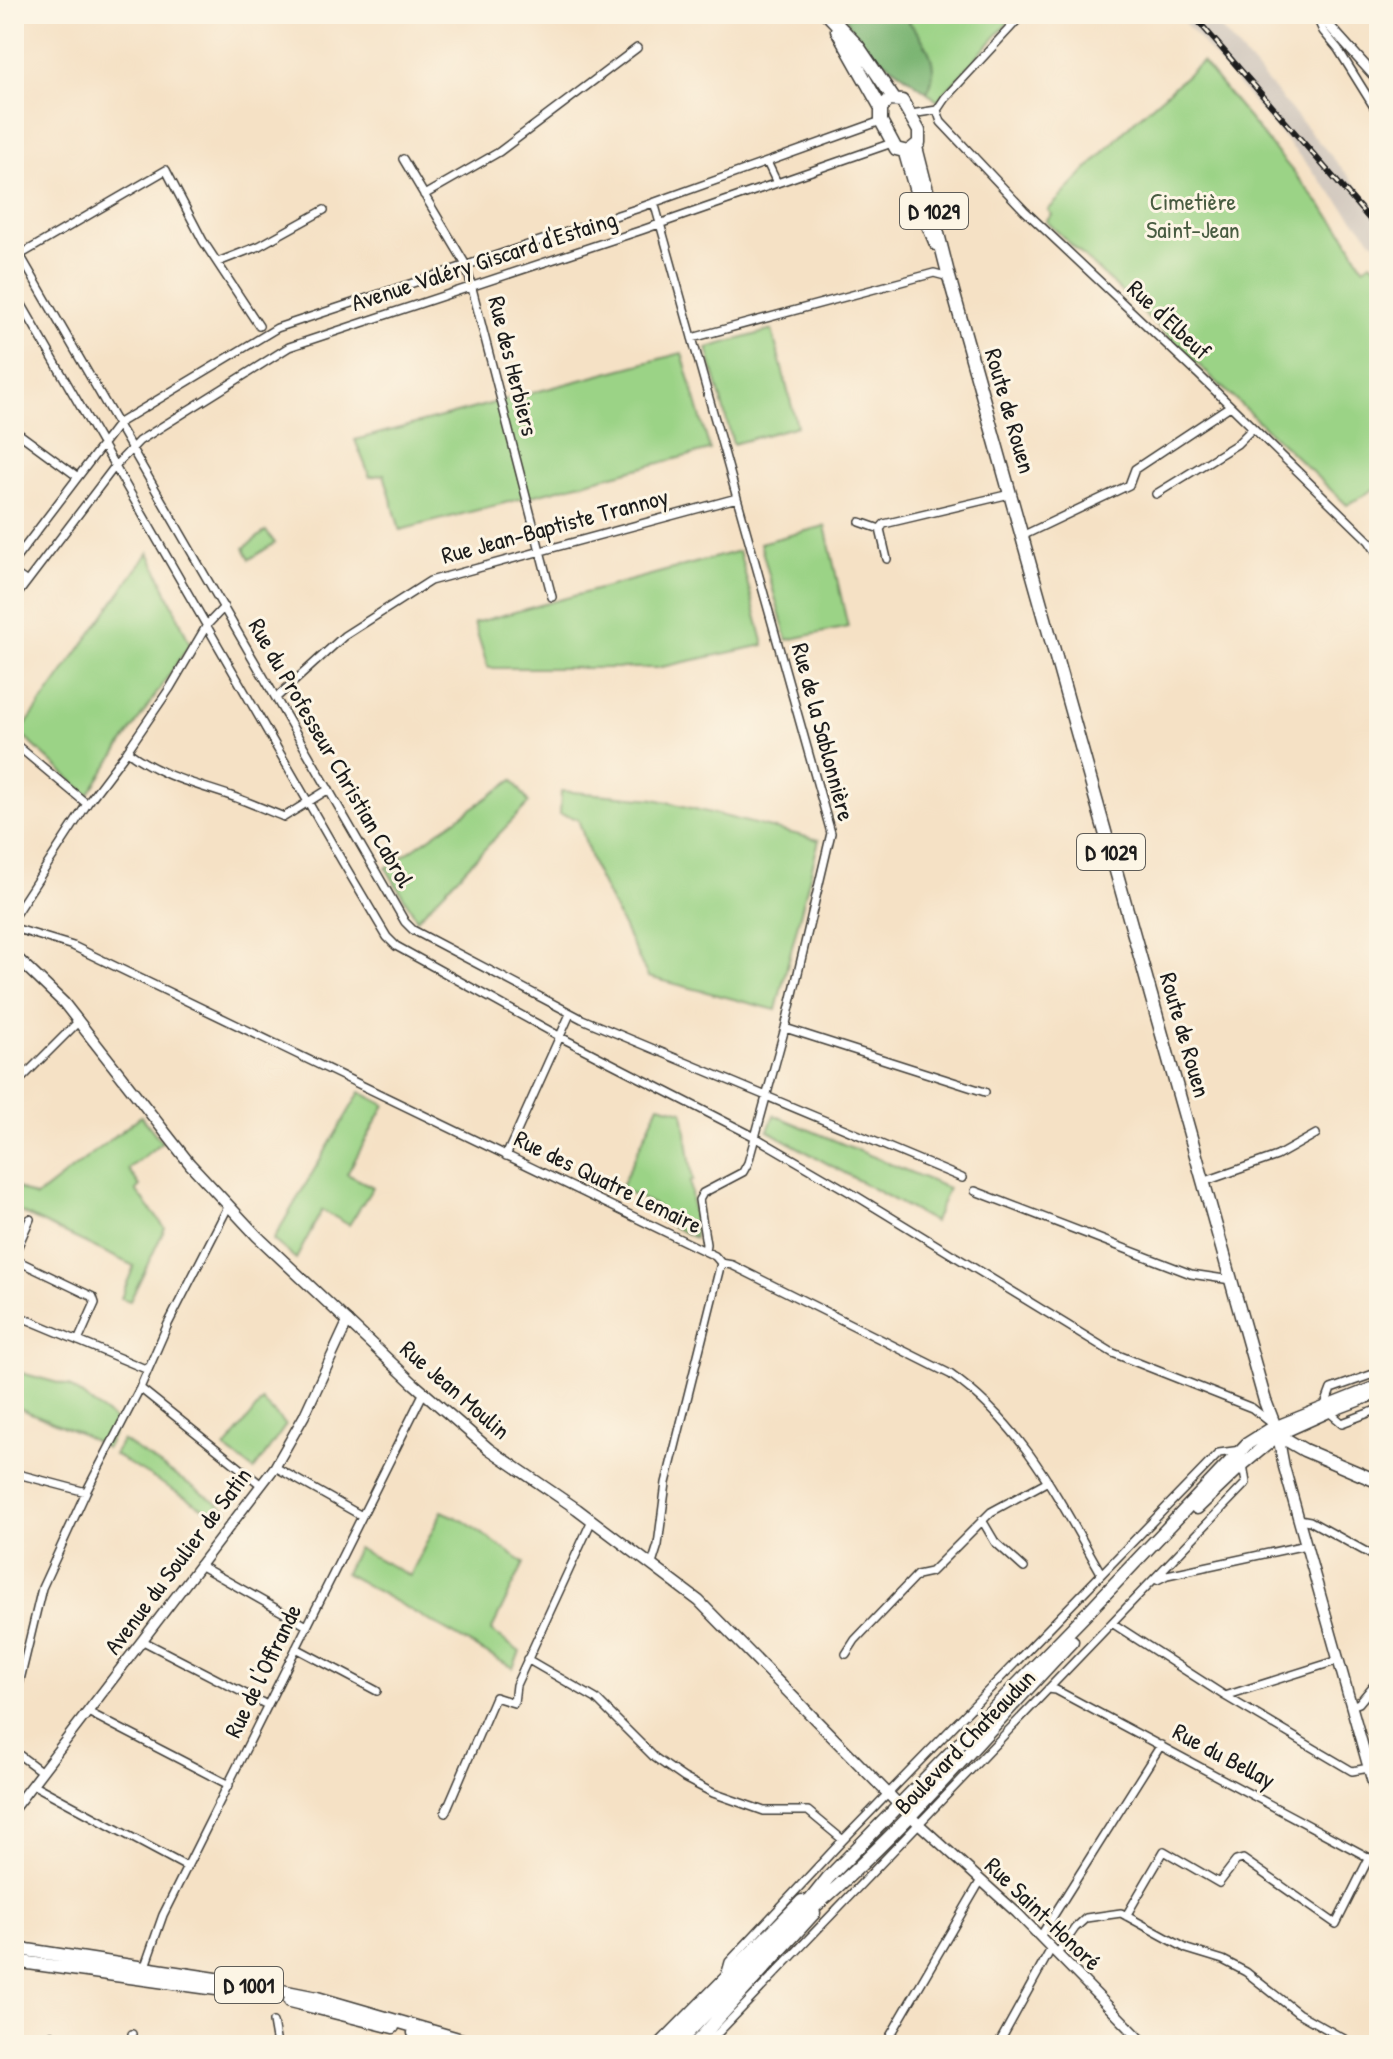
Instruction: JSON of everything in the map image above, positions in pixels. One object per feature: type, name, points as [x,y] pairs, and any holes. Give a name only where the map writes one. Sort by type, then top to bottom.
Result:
[{"type":"main road","points":[[827,14],[858,46],[894,99]]},
{"type":"main road","points":[[827,14],[881,114],[892,143],[896,149],[910,150]]},
{"type":"main road","points":[[881,114],[886,102],[894,99],[902,101],[911,114]]},
{"type":"main road","name":"Route de Rouen","points":[[911,114],[920,137],[910,150],[921,209],[949,277],[1379,1803]]},
{"type":"main road","name":"Rue Jean Moulin","points":[[14,955],[45,983],[79,1021],[190,1164],[228,1207],[489,1449],[592,1520],[699,1601],[909,1814]]},
{"type":"main road","points":[[1379,1385],[1276,1431],[1290,1443],[1379,1482]]},
{"type":"main road","points":[[1327,1408],[1379,1393]]},
{"type":"main road","name":"Boulevard Chateaudun","points":[[676,2045],[828,1878],[909,1814],[1242,1450],[1256,1437],[1276,1431]]},
{"type":"main road","name":"Boulevard Chateaudun","points":[[784,1925],[832,1893],[1204,1502],[1276,1431]]},
{"type":"main road","points":[[694,2045],[832,1893]]},
{"type":"main road","points":[[660,2045],[724,1978],[784,1925]]},
{"type":"main road","name":"D 1001","points":[[14,1948],[317,1998],[479,2045]]},
{"type":"main road","name":"D 1001","points":[[14,1961],[274,1998],[347,2015],[448,2045]]},
{"type":"street","points":[[911,114],[937,110],[1023,14]]},
{"type":"street","points":[[1325,17],[1379,81]]},
{"type":"street","points":[[1325,17],[1323,31],[1338,49],[1379,115]]},
{"type":"street","points":[[1335,32],[1338,49]]},
{"type":"street","points":[[424,195],[499,152],[637,48]]},
{"type":"street","name":"Rue d'Elbeuf","points":[[937,110],[941,122],[1004,190],[1369,541],[1379,556]]},
{"type":"street","name":"Avenue Valéry Giscard d'Estaing","points":[[119,423],[277,328],[767,162],[881,114]]},
{"type":"street","name":"Avenue Valéry Giscard d'Estaing","points":[[14,599],[115,466],[133,447],[289,347],[892,143]]},
{"type":"street","name":"Rue des Herbiers","points":[[403,159],[466,265],[552,597]]},
{"type":"street","points":[[767,162],[777,183]]},
{"type":"street","points":[[17,255],[166,170],[203,241],[259,326]]},
{"type":"street","name":"Rue de la Sablonnière","points":[[654,202],[831,833],[785,1028],[748,1163],[743,1172],[703,1193],[699,1200],[705,1251]]},
{"type":"street","points":[[218,262],[259,246],[324,210]]},
{"type":"street","name":"Rue du Professeur Christian Cabrol","points":[[17,255],[119,423],[405,922],[413,930],[570,1014],[962,1178]]},
{"type":"street","points":[[692,338],[934,273],[949,277]]},
{"type":"street","points":[[14,291],[387,937],[396,946],[560,1036],[755,1137],[1113,1353],[1252,1408],[1265,1416],[1276,1431]]},
{"type":"street","points":[[1022,536],[1129,485],[1135,469],[1230,406]]},
{"type":"street","points":[[14,561],[119,423]]},
{"type":"street","points":[[1156,494],[1237,444],[1253,428]]},
{"type":"street","points":[[14,430],[78,477]]},
{"type":"street","points":[[880,529],[884,524],[1010,494]]},
{"type":"street","name":"Rue Jean-Baptiste Trannoy","points":[[277,697],[344,636],[430,581],[737,498]]},
{"type":"street","points":[[860,522],[880,529]]},
{"type":"street","points":[[880,529],[887,559]]},
{"type":"street","points":[[14,573],[27,582]]},
{"type":"street","points":[[14,916],[87,804],[127,751],[207,625],[224,607]]},
{"type":"street","points":[[14,743],[87,804]]},
{"type":"street","points":[[127,751],[151,768],[176,779],[284,817],[329,789]]},
{"type":"street","name":"Rue des Quatre Lemaire","points":[[14,928],[73,946],[705,1251],[721,1263],[732,1265],[950,1374],[1001,1417],[1026,1447],[1101,1573]]},
{"type":"street","points":[[506,1156],[570,1014]]},
{"type":"street","points":[[14,1086],[79,1021]]},
{"type":"street","points":[[785,1028],[985,1092]]},
{"type":"street","points":[[1203,1182],[1277,1156],[1316,1134]]},
{"type":"street","points":[[975,1191],[1191,1274],[1231,1280]]},
{"type":"street","points":[[14,1705],[42,1588],[86,1492],[228,1207]]},
{"type":"street","points":[[30,1219],[14,1257],[93,1297],[95,1303],[78,1341]]},
{"type":"street","points":[[652,1564],[658,1545],[666,1483],[721,1263]]},
{"type":"street","points":[[14,1314],[148,1370]]},
{"type":"street","name":"Avenue du Soulier de Satin","points":[[14,1808],[275,1467],[304,1416],[348,1321]]},
{"type":"street","points":[[1379,1372],[1331,1389],[1327,1408],[1342,1423],[1379,1409]]},
{"type":"street","points":[[140,1388],[260,1484]]},
{"type":"street","name":"Rue de l'Offrande","points":[[144,1969],[163,1915],[424,1392]]},
{"type":"street","name":"Boulevard Chateaudun","points":[[724,1978],[729,1962],[768,1920],[1101,1573],[1219,1453],[1242,1450]]},
{"type":"street","name":"Boulevard Chateaudun","points":[[702,2045],[719,2032],[909,1814],[1048,1689],[1246,1483],[1243,1464]]},
{"type":"street","points":[[275,1467],[362,1516]]},
{"type":"street","points":[[14,1473],[86,1492]]},
{"type":"street","points":[[846,1654],[855,1640],[917,1575],[931,1572],[991,1512],[1048,1481]]},
{"type":"street","points":[[1299,1519],[1310,1521],[1379,1559]]},
{"type":"street","points":[[445,1813],[495,1697],[514,1703],[513,1693],[527,1659],[592,1520]]},
{"type":"street","points":[[982,1520],[995,1542],[1024,1568]]},
{"type":"street","points":[[1152,1582],[1167,1575],[1306,1545]]},
{"type":"street","points":[[199,1565],[307,1626]]},
{"type":"street","points":[[1112,1623],[1225,1696],[1352,1771],[1368,1764],[1379,1752]]},
{"type":"street","points":[[143,1641],[267,1705]]},
{"type":"street","points":[[296,1648],[377,1691]]},
{"type":"street","points":[[527,1659],[596,1699],[654,1757],[684,1778],[713,1793],[764,1811],[808,1811],[843,1840]]},
{"type":"street","points":[[1225,1696],[1339,1660]]},
{"type":"street","points":[[1351,1706],[1359,1703],[1379,1679]]},
{"type":"street","name":"Rue du Bellay","points":[[1048,1689],[1056,1690],[1161,1745],[1379,1863]]},
{"type":"street","points":[[88,1712],[229,1785]]},
{"type":"street","points":[[1040,1937],[1161,1745]]},
{"type":"street","points":[[14,1751],[42,1772]]},
{"type":"street","points":[[32,1784],[187,1867]]},
{"type":"street","name":"Rue Saint-Honoré","points":[[909,1814],[1040,1937],[1146,2045]]},
{"type":"street","points":[[1126,1916],[1164,1851],[1216,1882],[1222,1881],[1236,1861],[1243,1859],[1336,1924],[1369,1858]]},
{"type":"street","points":[[885,2045],[981,1880]]},
{"type":"street","points":[[998,2045],[1054,1952],[1075,1928],[1086,1918],[1121,1913],[1187,1949],[1223,1960],[1246,1972],[1298,2013],[1355,2045]]},
{"type":"street","points":[[768,1920],[784,1925]]},
{"type":"street","points":[[273,2022],[277,2045]]},
{"type":"street","points":[[131,2045],[132,2034]]},
{"type":"street","points":[[50,2045],[52,2035]]},
{"type":"shaded area","points":[[1177,14],[1208,14],[1379,211],[1379,248]]},
{"type":"green space","points":[[844,14],[1016,14],[937,101]]},
{"type":"green space","points":[[844,14],[913,14],[909,22],[926,46],[932,63],[933,72],[927,92],[857,41]]},
{"type":"green space","name":"Cimetière Saint-Jean","points":[[1202,62],[1343,232],[1363,267],[1371,262],[1379,270],[1379,486],[1347,505],[1046,221],[1052,215],[1048,210],[1133,122]]},
{"type":"green space","points":[[772,330],[797,426],[733,444],[707,348]]},
{"type":"green space","points":[[682,353],[710,450],[400,530],[384,474],[370,477],[355,440]]},
{"type":"green space","points":[[825,526],[848,627],[787,640],[760,543]]},
{"type":"green space","points":[[266,531],[275,543],[250,559],[244,548]]},
{"type":"green space","points":[[739,551],[764,645],[657,668],[488,668],[474,623]]},
{"type":"green space","points":[[149,552],[190,644],[88,795],[20,733]]},
{"type":"green space","points":[[513,780],[529,803],[417,919],[386,868]]},
{"type":"green space","points":[[561,791],[655,799],[819,840],[776,1010],[648,977],[594,868],[578,819],[560,814]]},
{"type":"green space","points":[[360,1092],[385,1105],[347,1174],[373,1187],[349,1225],[322,1210],[296,1259],[273,1240]]},
{"type":"green space","points":[[659,1105],[683,1111],[693,1181],[690,1181],[695,1238],[655,1218],[657,1206],[620,1189]]},
{"type":"green space","points":[[774,1115],[948,1188],[934,1222],[768,1131]]},
{"type":"green space","points":[[141,1116],[162,1142],[128,1169],[140,1186],[136,1190],[165,1228],[130,1301],[121,1298],[134,1266],[14,1209],[14,1186],[36,1197]]},
{"type":"green space","points":[[14,1371],[69,1386],[118,1423],[106,1448],[79,1433],[14,1406]]},
{"type":"green space","points":[[262,1401],[286,1425],[254,1470],[225,1449]]},
{"type":"green space","points":[[122,1440],[228,1510],[222,1519],[114,1455]]},
{"type":"green space","points":[[442,1511],[464,1521],[524,1563],[491,1631],[520,1652],[513,1668],[345,1573],[357,1548],[410,1576]]},
{"type":"railway","points":[[1192,14],[1379,230]]}]
